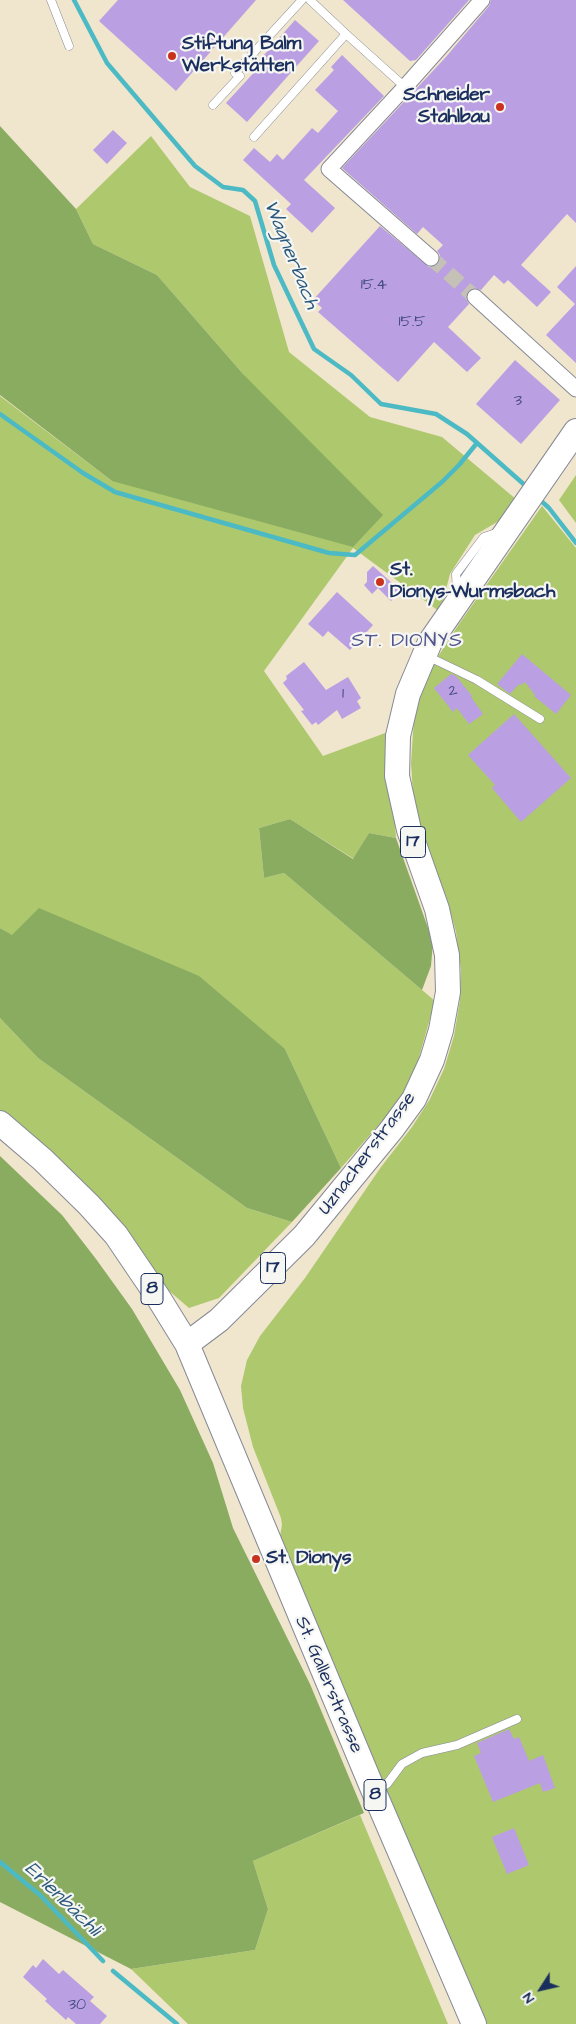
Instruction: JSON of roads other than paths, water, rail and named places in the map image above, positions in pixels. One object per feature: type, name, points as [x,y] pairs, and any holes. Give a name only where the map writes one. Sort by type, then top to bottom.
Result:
[{"type":"main road","name":"Uznacherstrasse","points":[[187,1344],[219,1320],[304,1236],[392,1129],[414,1098],[432,1060],[441,1030],[448,992],[447,955],[437,910],[409,830],[397,776],[398,736],[408,694],[430,642],[526,506],[576,431]]},
{"type":"main road","name":"8","points":[[0,1123],[44,1160],[89,1204],[116,1235],[158,1296],[187,1344]]},
{"type":"main road","name":"St. Gallerstrasse","points":[[187,1344],[374,1792],[474,2024]]},
{"type":"street","points":[[431,258],[329,169],[482,0]]},
{"type":"street","points":[[475,297],[576,389]]},
{"type":"lane","points":[[50,0],[69,46]]},
{"type":"lane","points":[[213,105],[240,76],[235,72],[302,0]]},
{"type":"lane","points":[[310,0],[406,86]]},
{"type":"lane","points":[[254,137],[346,34]]},
{"type":"lane","points":[[425,655],[477,680],[540,719]]},
{"type":"lane","points":[[374,1792],[387,1784],[402,1764],[422,1753],[457,1745],[517,1720]]},
{"type":"waterway","name":"Wagnerbach","points":[[74,0],[107,63],[195,166],[223,187],[243,190],[255,201],[274,265],[314,349],[351,375],[381,404],[436,414],[467,434],[528,488]]},
{"type":"waterway","points":[[0,414],[83,473],[115,492],[329,553],[355,555],[442,482],[477,443]]},
{"type":"waterway","name":"Wagnerbach","points":[[539,499],[549,508],[576,543]]},
{"type":"waterway","name":"Erlenbächli","points":[[0,1862],[40,1895],[103,1961]]},
{"type":"waterway","name":"Erlenbächli","points":[[113,1971],[177,2024]]},
{"type":"tunnel","points":[[431,258],[475,297]]},
{"type":"place","name":"Stiftung Balm Werkstätten","points":[[172,56]]},
{"type":"place","name":"Schneider Stahlbau","points":[[500,107]]},
{"type":"place","name":"St. Dionys-Wurmsbach","points":[[380,582]]},
{"type":"place","name":"St. Dionys","points":[[256,1559]]},
{"type":"district","name":"ST. DIONYS","points":[[407,642]]}]
